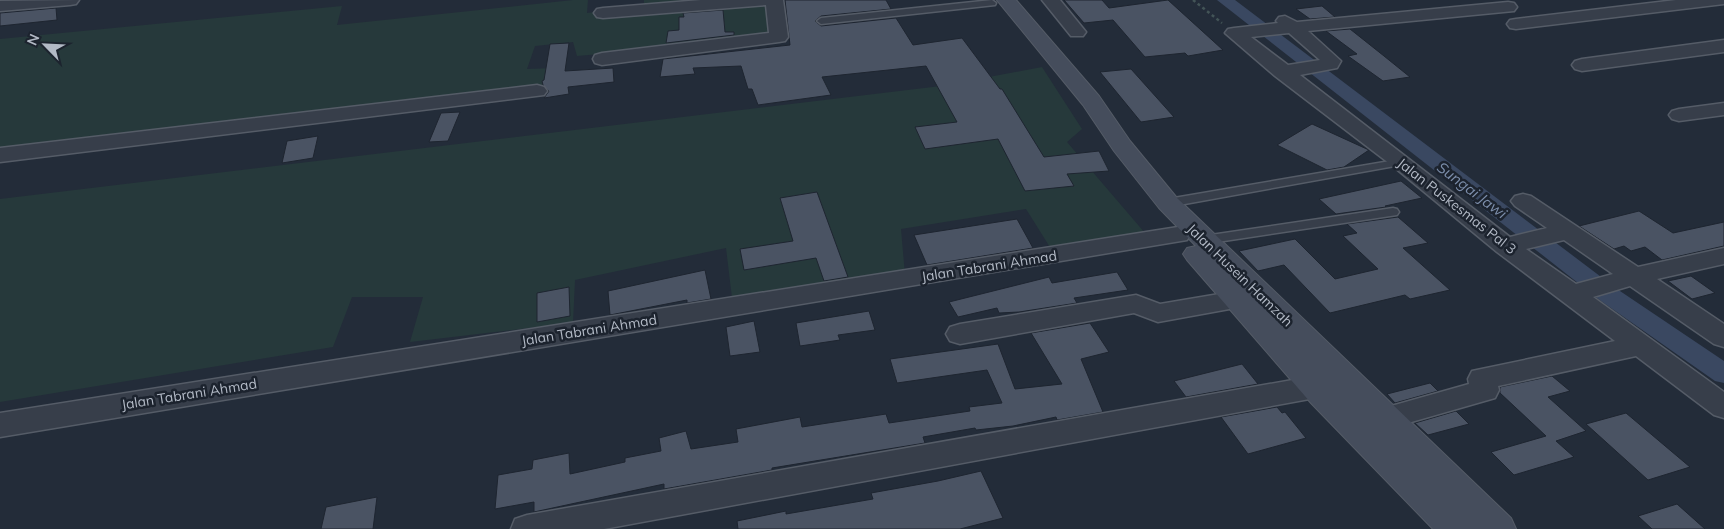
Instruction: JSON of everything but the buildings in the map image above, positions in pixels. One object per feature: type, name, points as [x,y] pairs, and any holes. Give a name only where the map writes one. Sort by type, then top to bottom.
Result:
[{"type":"street","points":[[0,6],[70,0]]},
{"type":"street","points":[[603,13],[765,0]]},
{"type":"street","points":[[602,59],[779,37],[774,0]]},
{"type":"street","points":[[1051,0],[1078,32]]},
{"type":"street","points":[[1516,24],[1720,0]]},
{"type":"street","name":"Jalan Husein Hamzah","points":[[996,1],[1091,101],[1122,146],[1168,203],[1191,238],[1237,300],[1315,387],[1457,529]]},
{"type":"street","name":"Jalan Husein Hamzah","points":[[996,1],[1075,103],[1105,148],[1151,207],[1191,238],[1387,418],[1498,529]]},
{"type":"street","points":[[1239,33],[1293,26],[1508,7]]},
{"type":"street","points":[[1277,15],[1293,26],[1332,61],[1330,64],[1288,71]]},
{"type":"street","name":"Jalan Puskesmas Pal 3","points":[[1239,33],[1402,162],[1513,244],[1573,294],[1724,407]]},
{"type":"street","points":[[1582,65],[1724,46]]},
{"type":"street","points":[[0,155],[537,91]]},
{"type":"street","points":[[1679,115],[1724,109]]},
{"type":"street","points":[[1523,201],[1559,233],[1634,276],[1724,338]]},
{"type":"street","points":[[1513,244],[1559,233]]},
{"type":"street","name":"Jalan Tabrani Ahmad","points":[[0,425],[1191,238]]},
{"type":"street","points":[[1573,294],[1634,276],[1724,256]]},
{"type":"street","points":[[960,334],[1136,304],[1158,313],[1237,300]]},
{"type":"street","points":[[1387,418],[1485,390],[1482,379],[1641,346]]},
{"type":"street","points":[[527,529],[1315,387]]},
{"type":"lane","points":[[821,21],[996,1]]},
{"type":"lane","points":[[1168,203],[1402,162]]},
{"type":"lane","points":[[1191,238],[1393,212]]},
{"type":"path","points":[[1193,0],[1239,33]]},
{"type":"shaded area","points":[[588,0],[587,13],[644,7],[644,0],[769,0],[773,39],[577,56],[573,42],[535,46],[527,69],[556,68],[549,88],[0,151],[0,39],[342,6],[337,25]]},
{"type":"shaded area","points":[[1042,67],[1082,129],[1067,142],[1145,233],[1053,252],[1026,209],[901,229],[905,275],[732,298],[726,248],[575,280],[573,323],[410,342],[423,297],[352,297],[333,347],[0,402],[0,199],[941,86]]},
{"type":"waterway","name":"Sungai Jawi","points":[[1225,0],[1609,295],[1724,374]]}]
